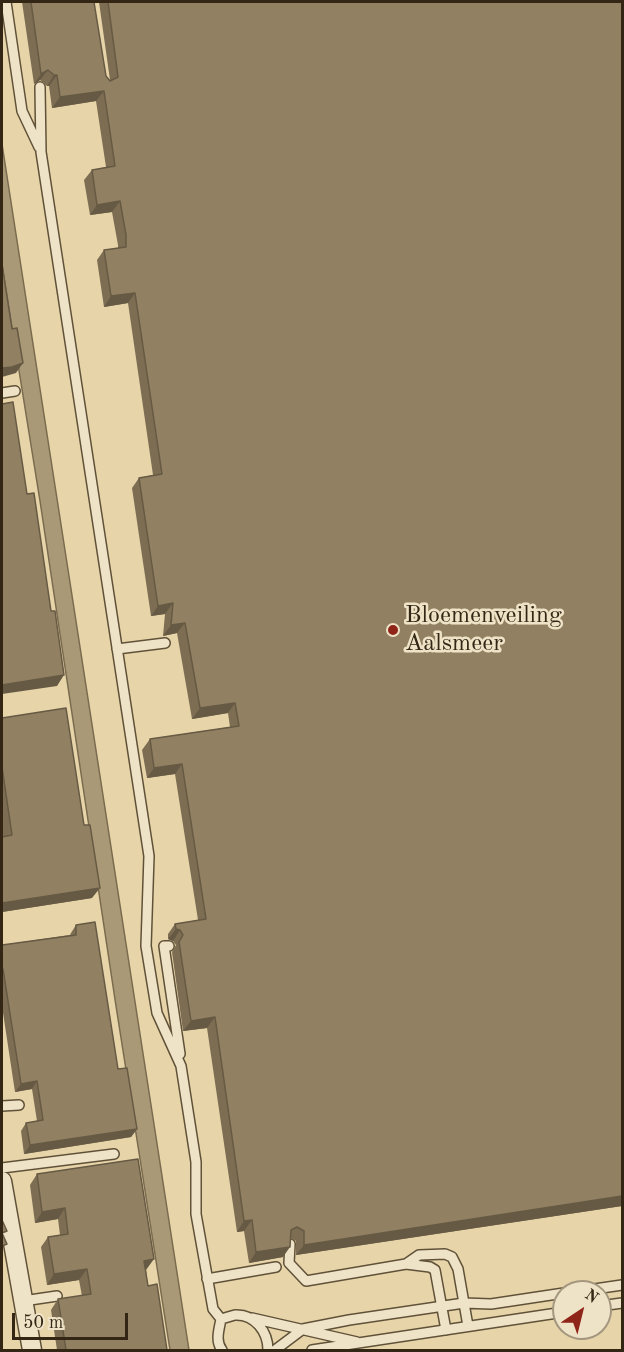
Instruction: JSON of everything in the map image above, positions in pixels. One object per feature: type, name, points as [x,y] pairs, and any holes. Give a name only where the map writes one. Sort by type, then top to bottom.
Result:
[{"type":"street","points":[[2,1181],[32,1350]]},
{"type":"lane","points":[[6,2],[22,111],[41,152]]},
{"type":"lane","points":[[40,87],[41,152],[149,856],[146,946],[157,1013],[181,1066]]},
{"type":"lane","points":[[2,393],[15,391]]},
{"type":"lane","points":[[117,649],[165,643]]},
{"type":"lane","points":[[170,946],[164,946],[196,1162],[196,1214],[213,1309],[221,1319]]},
{"type":"lane","points":[[2,1106],[18,1105]]},
{"type":"lane","points":[[2,1168],[114,1154]]},
{"type":"lane","points":[[290,1244],[289,1263],[306,1281],[406,1264],[430,1267],[435,1270],[446,1330]]},
{"type":"lane","points":[[406,1264],[419,1255],[445,1254],[452,1257],[458,1269],[468,1326]]},
{"type":"lane","points":[[207,1279],[276,1267]]},
{"type":"lane","points":[[275,1350],[303,1329],[464,1303],[491,1304],[552,1295]]},
{"type":"lane","points":[[23,1301],[57,1296]]},
{"type":"lane","points":[[312,1350],[365,1344],[552,1314]]},
{"type":"lane","points":[[221,1319],[236,1315],[365,1344]]},
{"type":"lane","points":[[252,1318],[261,1329],[268,1350]]},
{"type":"lane","points":[[221,1319],[217,1335],[219,1348],[222,1350]]},
{"type":"shaded area","points":[[2,144],[189,1350],[170,1350],[116,1006],[2,265]]},
{"type":"building","name":"Bloemenveiling Aalsmeer","points":[[31,2],[94,2],[106,76],[110,81],[118,77],[108,2],[622,2],[622,1196],[304,1245],[304,1231],[297,1227],[291,1230],[290,1247],[256,1252],[252,1220],[244,1221],[215,1017],[191,1021],[179,942],[183,935],[180,930],[176,929],[175,924],[206,919],[182,764],[154,768],[150,739],[239,726],[235,703],[200,708],[185,623],[171,625],[173,603],[158,606],[139,478],[162,474],[135,293],[111,296],[104,250],[126,247],[126,235],[120,201],[97,205],[92,170],[115,166],[104,91],[60,97],[57,75],[48,70],[41,74]]},
{"type":"building","points":[[2,264],[12,329],[17,328],[23,363],[2,368]]},
{"type":"building","points":[[13,402],[27,494],[34,493],[51,611],[55,611],[64,675],[2,685],[2,404]]},
{"type":"building","points":[[66,708],[84,825],[90,825],[100,888],[2,903],[2,837],[12,835],[2,767],[2,718]]},
{"type":"building","points":[[95,922],[118,1069],[127,1068],[137,1129],[30,1145],[26,1123],[43,1120],[37,1081],[21,1084],[2,969],[2,945],[76,935],[76,925]]},
{"type":"building","points":[[138,1159],[154,1259],[144,1261],[148,1286],[157,1284],[167,1350],[66,1350],[58,1299],[91,1294],[87,1269],[54,1274],[48,1237],[68,1234],[65,1208],[42,1212],[37,1174]]},
{"type":"building","points":[[2,1220],[7,1231],[2,1233]]},
{"type":"building","points":[[2,1233],[7,1244],[2,1246]]},
{"type":"place","name":"Bloemenveiling Aalsmeer","points":[[393,630]]}]
